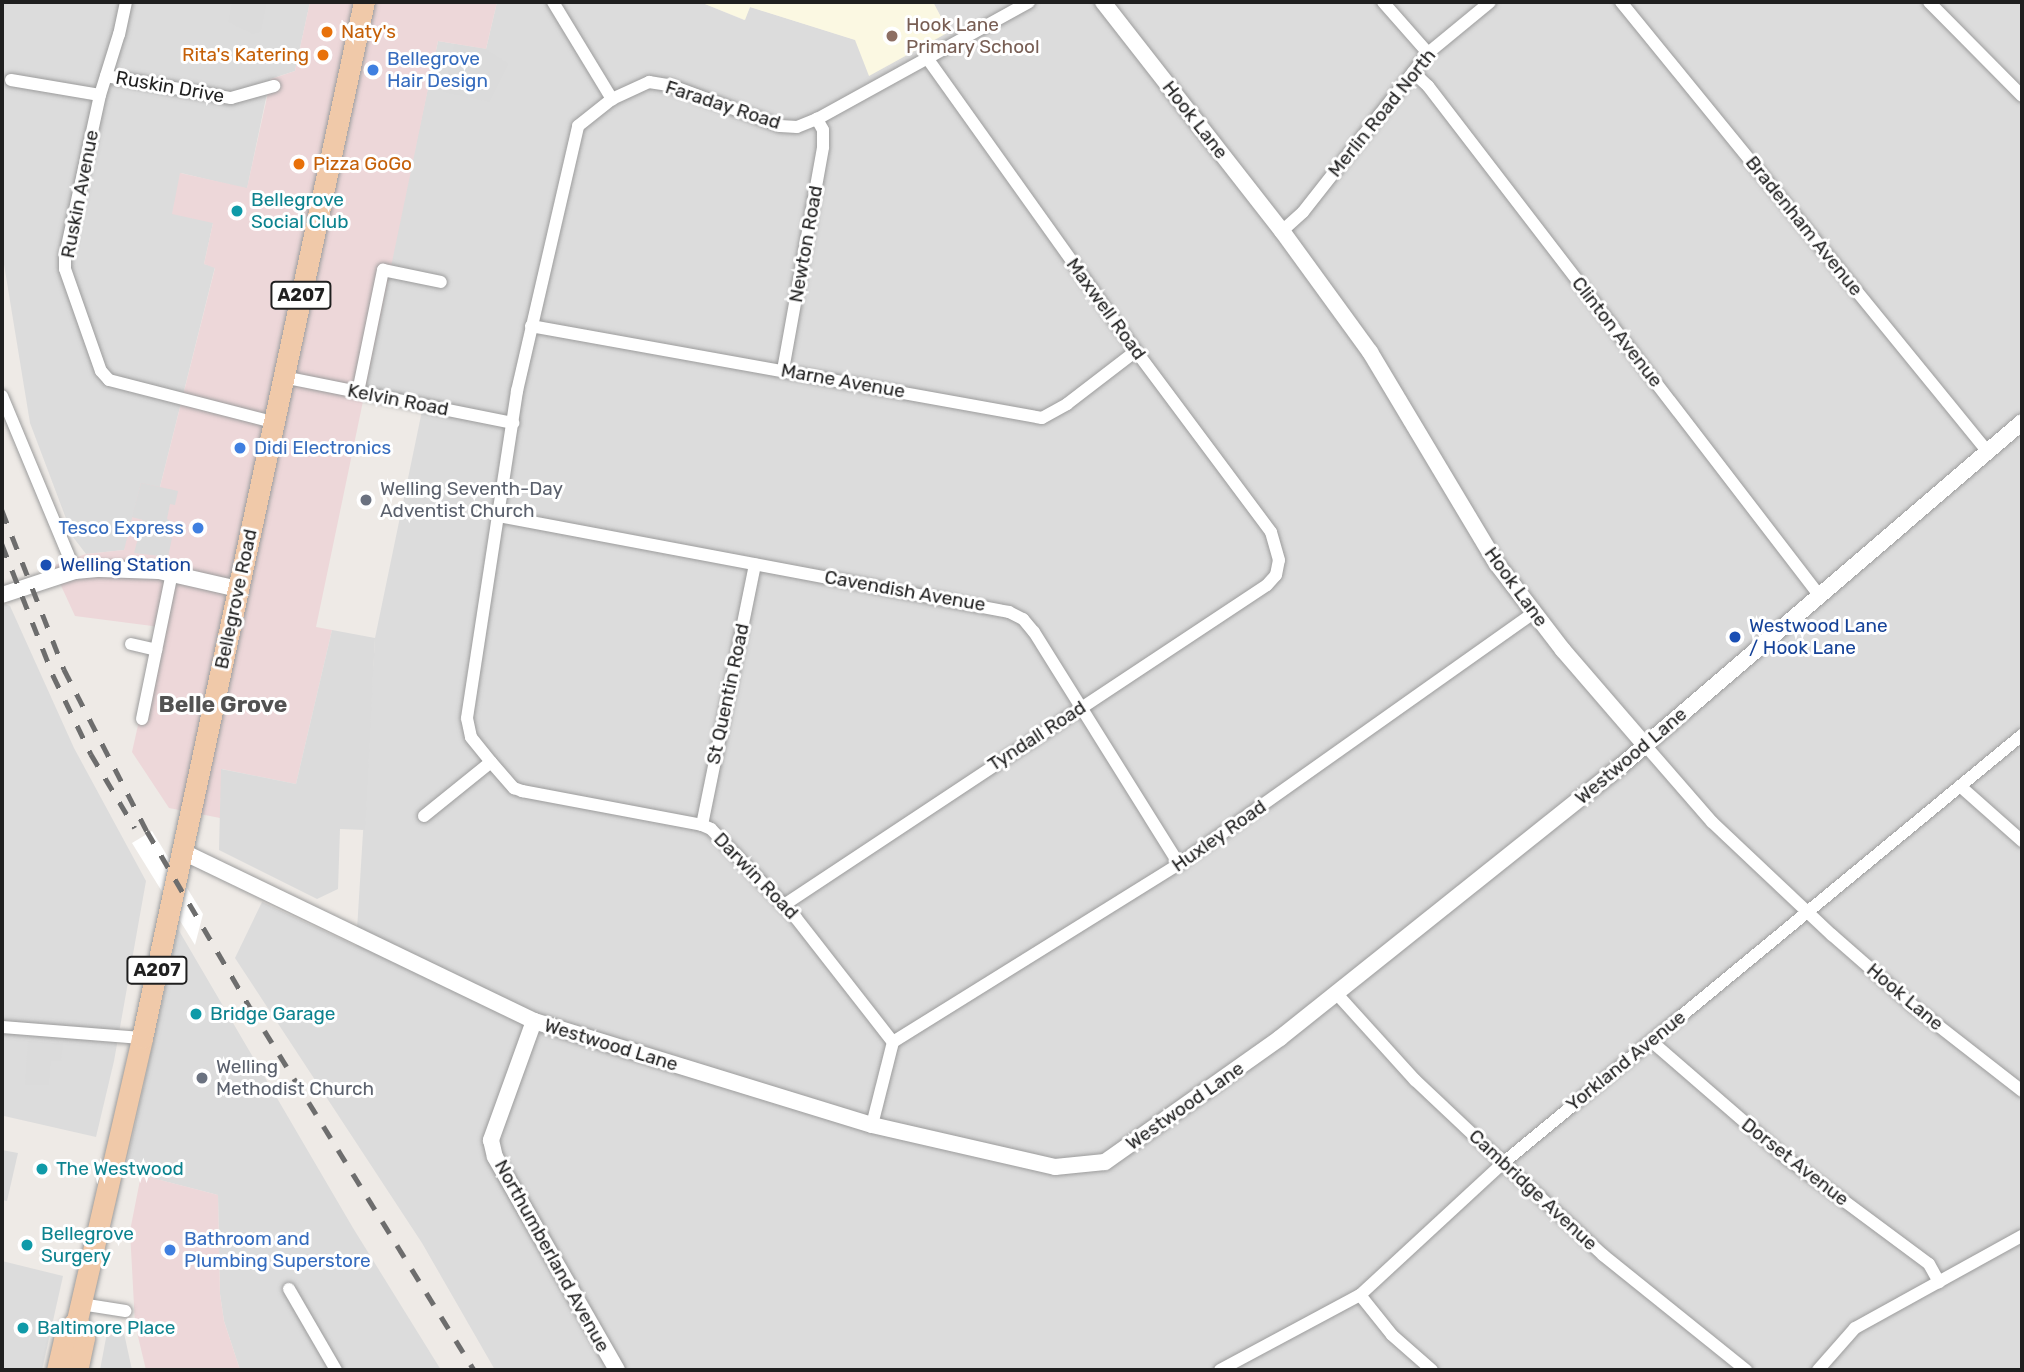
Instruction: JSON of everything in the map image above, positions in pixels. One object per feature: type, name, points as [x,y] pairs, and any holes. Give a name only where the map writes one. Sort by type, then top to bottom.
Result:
[{"type":"main road","name":"Bellegrove Road","points":[[57,1370],[65,1334],[79,1312],[142,1038],[364,2]]},
{"type":"main road","name":"Bellegrove Road","points":[[77,1370],[84,1338],[79,1312]]},
{"type":"street","name":"Ruskin Avenue","points":[[125,2],[120,34],[100,95],[65,255],[65,269],[101,371],[115,384],[273,422]]},
{"type":"street","points":[[553,2],[612,99]]},
{"type":"street","name":"Faraday Road","points":[[513,423],[531,326],[573,137],[588,115],[612,99],[649,82],[669,85],[780,126],[797,127],[928,59],[1029,2]]},
{"type":"street","name":"Hook Lane","points":[[1103,2],[1282,231],[1370,352],[1465,514],[1534,613],[1645,746],[1712,822],[1807,912],[1913,1006],[2022,1091]]},
{"type":"street","points":[[1383,2],[1428,53]]},
{"type":"street","name":"Merlin Road North","points":[[1282,231],[1303,212],[1428,53],[1490,2]]},
{"type":"street","name":"Bradenham Avenue","points":[[1621,2],[1987,451]]},
{"type":"street","points":[[1929,2],[2022,96]]},
{"type":"street","name":"Maxwell Road","points":[[928,59],[1136,351],[1271,532],[1279,559]]},
{"type":"street","name":"Clinton Avenue","points":[[1413,72],[1436,97],[1819,595]]},
{"type":"street","name":"Ruskin Drive","points":[[106,76],[231,98],[274,86]]},
{"type":"street","points":[[11,80],[100,95]]},
{"type":"street","name":"Newton Road","points":[[783,370],[823,147],[823,130],[817,118]]},
{"type":"street","points":[[358,392],[383,270],[441,282]]},
{"type":"street","name":"Marne Avenue","points":[[531,326],[1042,418],[1068,404],[1136,351]]},
{"type":"street","name":"Kelvin Road","points":[[283,377],[513,423]]},
{"type":"street","points":[[2,397],[75,571]]},
{"type":"street","name":"Westwood Lane","points":[[181,851],[534,1021],[872,1125],[1055,1167],[1105,1162],[1269,1046],[1645,746],[2022,422]]},
{"type":"street","name":"Darwin Road","points":[[513,423],[467,718],[471,737],[514,788],[702,825],[716,834],[785,905],[893,1042]]},
{"type":"street","name":"Cavendish Avenue","points":[[499,516],[1009,612],[1034,632],[1079,708],[1179,864]]},
{"type":"street","name":"Tyndall Road","points":[[785,905],[1267,585],[1276,575],[1279,559]]},
{"type":"street","name":"St Quentin Road","points":[[702,825],[755,564]]},
{"type":"street","points":[[2,595],[75,571],[138,568],[238,589]]},
{"type":"street","points":[[142,719],[172,573]]},
{"type":"street","name":"Huxley Road","points":[[893,1042],[1179,864],[1534,613]]},
{"type":"street","points":[[131,644],[156,650]]},
{"type":"street","name":"Yorkland Avenue","points":[[1220,1370],[1360,1295],[1503,1163],[2022,735]]},
{"type":"street","points":[[424,816],[491,762]]},
{"type":"street","points":[[1960,786],[2022,841]]},
{"type":"street","name":"Cambridge Avenue","points":[[1336,993],[1415,1080],[1503,1163],[1613,1263],[1746,1370]]},
{"type":"street","name":"Northumberland Avenue","points":[[534,1021],[491,1140],[495,1157],[617,1370]]},
{"type":"street","points":[[2,1027],[142,1038]]},
{"type":"street","name":"Dorset Avenue","points":[[1651,1041],[1786,1157],[1929,1265],[1939,1282]]},
{"type":"street","points":[[872,1125],[893,1042]]},
{"type":"street","points":[[1818,1370],[1855,1328],[2022,1236]]},
{"type":"street","points":[[289,1289],[336,1370]]},
{"type":"street","points":[[1360,1295],[1392,1335],[1432,1370]]},
{"type":"street","points":[[79,1312],[125,1311]]},
{"type":"shaded area","points":[[2,2],[310,2],[295,71],[270,79],[247,189],[181,173],[213,223],[204,264],[215,267],[160,487],[124,550],[86,554],[73,537],[30,423],[2,252]]},
{"type":"shaded area","points":[[232,2],[267,2],[261,32],[253,34],[228,22]]},
{"type":"shaded area","points":[[310,2],[497,2],[486,49],[438,41],[316,627],[332,630],[296,784],[222,769],[220,818],[169,808],[132,752],[160,627],[75,616],[52,566],[86,554],[124,550],[141,483],[160,487],[215,268],[204,264],[213,223],[172,214],[180,173],[247,188],[271,79],[295,71]]},
{"type":"shaded area","points":[[497,2],[700,2],[744,20],[750,7],[856,40],[949,32],[933,2],[2022,2],[2022,1370],[495,1370],[422,1243],[235,958],[262,902],[356,946],[375,638],[424,401],[364,387],[438,41],[486,49]]},
{"type":"shaded area","name":"Hook Lane Primary School","points":[[700,2],[933,2],[949,32],[869,76],[855,40],[750,7],[745,20]]},
{"type":"shaded area","points":[[454,44],[486,49],[509,64],[490,102],[443,92]]},
{"type":"shaded area","points":[[141,483],[178,491],[175,505],[170,504],[167,519],[166,536],[172,538],[168,557],[134,553],[143,520],[132,517]]},
{"type":"shaded area","points":[[2,603],[10,606],[74,748],[146,881],[114,1061],[96,1137],[4,1116],[2,1122]]},
{"type":"shaded area","points":[[332,630],[375,638],[365,830],[340,829],[338,889],[317,899],[219,850],[221,769],[296,784]]},
{"type":"shaded area","points":[[178,929],[353,1228],[441,1370],[240,1370],[224,1321],[220,1294],[218,1195],[125,1171]]},
{"type":"shaded area","points":[[28,1041],[63,1044],[61,1061],[51,1061],[49,1085],[25,1085]]},
{"type":"shaded area","points":[[2,1150],[18,1153],[7,1201],[2,1200]]},
{"type":"shaded area","points":[[141,1175],[218,1195],[220,1294],[224,1321],[240,1370],[146,1370],[135,1324],[130,1231]]},
{"type":"shaded area","points":[[2,1261],[63,1276],[42,1370],[2,1370]]},
{"type":"shaded area","points":[[109,1322],[122,1324],[132,1370],[100,1370]]},
{"type":"pier","points":[[152,831],[203,914],[195,945],[132,843]]},
{"type":"railway","points":[[2,510],[64,669],[147,831],[250,1007],[474,1370]]},
{"type":"railway","points":[[2,544],[53,675],[91,754],[135,828]]},
{"type":"place","name":"Naty's","points":[[327,32]]},
{"type":"place","name":"Hook Lane Primary School","points":[[892,36]]},
{"type":"place","name":"Rita's Katering","points":[[323,55]]},
{"type":"place","name":"Bellegrove Hair Design","points":[[373,70]]},
{"type":"place","name":"Pizza GoGo","points":[[299,164]]},
{"type":"place","name":"Bellegrove Social Club","points":[[237,211]]},
{"type":"place","name":"Didi Electronics","points":[[240,448]]},
{"type":"place","name":"Welling Seventh-Day Adventist Church","points":[[366,500]]},
{"type":"place","name":"Tesco Express","points":[[198,528]]},
{"type":"place","name":"Welling Station","points":[[46,565]]},
{"type":"place","name":"Westwood Lane / Hook Lane","points":[[1735,637]]},
{"type":"place","name":"Bridge Garage","points":[[196,1014]]},
{"type":"place","name":"Welling Methodist Church","points":[[202,1078]]},
{"type":"place","name":"The Westwood","points":[[42,1169]]},
{"type":"place","name":"Bellegrove Surgery","points":[[27,1245]]},
{"type":"place","name":"Bathroom and Plumbing Superstore","points":[[170,1250]]},
{"type":"place","name":"Baltimore Place","points":[[23,1328]]},
{"type":"district","name":"Belle Grove","points":[[223,704]]}]
